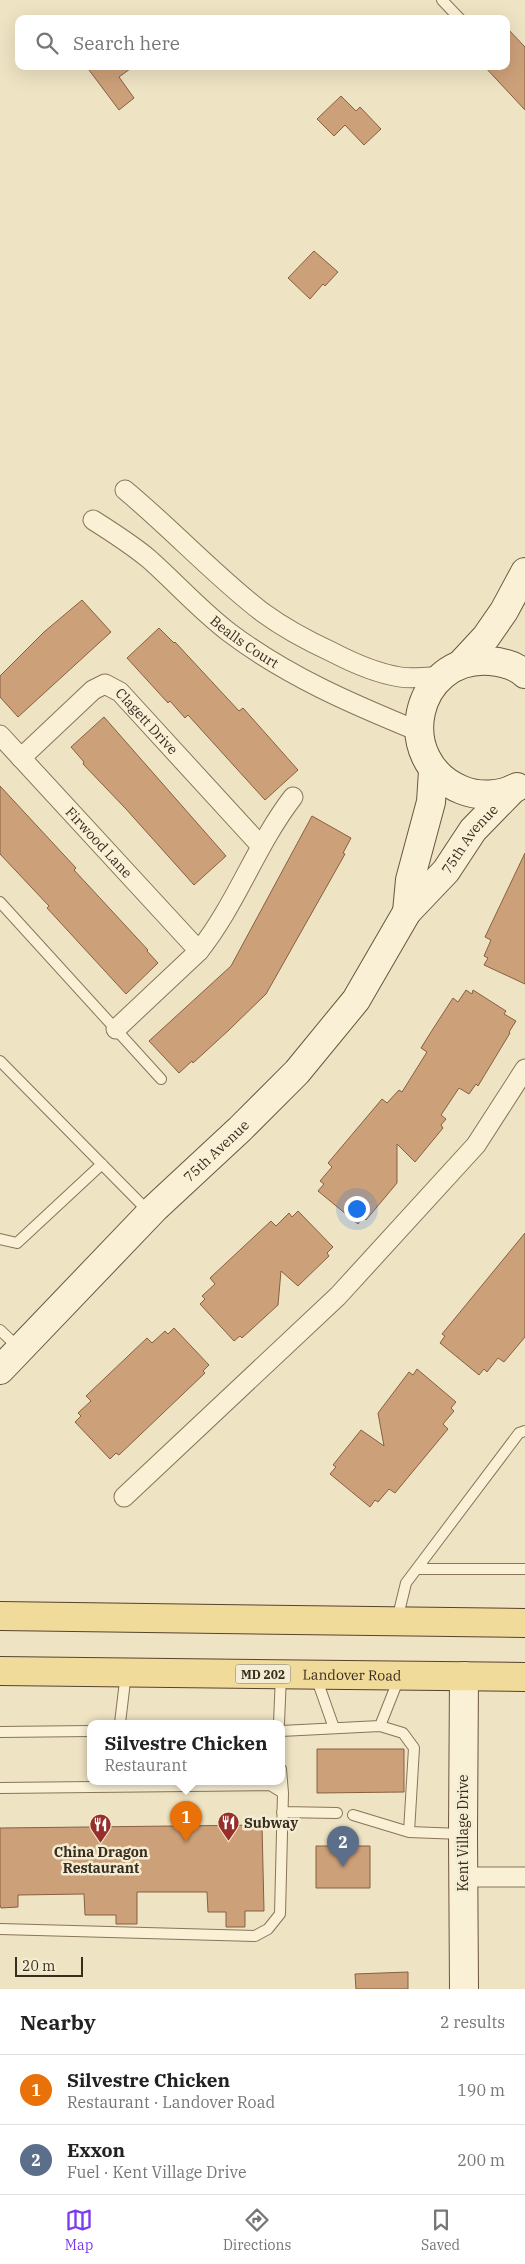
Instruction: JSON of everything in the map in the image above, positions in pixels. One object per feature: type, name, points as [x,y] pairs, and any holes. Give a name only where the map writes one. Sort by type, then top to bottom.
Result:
[{"type":"main road","points":[[0,1616],[525,1623]]},
{"type":"main road","name":"Landover Road","points":[[0,1671],[525,1677]]},
{"type":"street","points":[[125,490],[162,521],[239,592],[289,630],[316,645],[369,669],[401,677],[451,670],[481,660],[502,662],[525,674]]},
{"type":"street","name":"Bealls Court","points":[[93,520],[122,538],[141,553],[207,614],[252,649],[308,682],[418,731]]},
{"type":"street","points":[[519,786],[492,795],[470,794],[450,785],[433,771],[422,753],[418,731],[420,711],[428,692],[486,637],[504,612],[525,572]]},
{"type":"street","name":"Clagett Drive","points":[[21,758],[93,690],[105,684],[120,692],[261,846]]},
{"type":"street","name":"Firwood Lane","points":[[0,735],[199,951]]},
{"type":"street","name":"75th Avenue","points":[[407,912],[410,880],[431,802],[433,771]]},
{"type":"street","name":"75th Avenue","points":[[0,1370],[150,1213],[240,1129],[297,1072],[356,1000],[407,912],[446,871],[473,830],[519,786]]},
{"type":"street","points":[[116,1029],[199,951],[225,914],[261,846],[293,797]]},
{"type":"street","points":[[124,1497],[338,1296],[476,1145],[525,1069]]},
{"type":"street","name":"Kent Village Drive","points":[[464,1676],[464,1989]]},
{"type":"street","points":[[463,1877],[525,1877]]},
{"type":"lane","points":[[442,0],[456,15]]},
{"type":"lane","points":[[0,902],[161,1079]]},
{"type":"lane","points":[[0,1061],[150,1213]]},
{"type":"lane","points":[[0,1239],[17,1244],[102,1164]]},
{"type":"lane","points":[[0,1330],[20,1349]]},
{"type":"lane","points":[[397,1621],[406,1583],[519,1433],[525,1431]]},
{"type":"lane","points":[[417,1569],[525,1569]]},
{"type":"lane","points":[[120,1720],[126,1672]]},
{"type":"lane","points":[[279,1720],[281,1674]]},
{"type":"lane","points":[[316,1675],[334,1728]]},
{"type":"lane","points":[[380,1726],[400,1676]]},
{"type":"lane","points":[[285,1731],[380,1726],[403,1733],[414,1748],[409,1832]]},
{"type":"lane","points":[[0,1732],[87,1731]]},
{"type":"lane","points":[[0,1788],[270,1785],[283,1794]]},
{"type":"lane","points":[[0,1929],[255,1936],[268,1929],[280,1914],[282,1785]]},
{"type":"lane","points":[[282,1812],[337,1813]]},
{"type":"lane","points":[[353,1815],[409,1832],[463,1834]]},
{"type":"building","points":[[510,31],[525,47],[525,110],[488,70],[510,70]]},
{"type":"building","points":[[89,70],[129,70],[119,77],[134,98],[119,110]]},
{"type":"building","points":[[341,96],[356,111],[360,107],[381,129],[364,145],[345,125],[334,136],[317,119]]},
{"type":"building","points":[[314,251],[338,272],[325,286],[323,284],[310,299],[288,278]]},
{"type":"building","points":[[82,600],[111,632],[18,717],[0,697],[0,676],[44,632]]},
{"type":"building","points":[[159,628],[175,642],[239,711],[243,708],[298,770],[265,800],[188,715],[185,718],[170,701],[168,703],[127,658]]},
{"type":"building","points":[[104,717],[226,856],[194,885],[83,764],[84,762],[71,747]]},
{"type":"building","points":[[0,786],[76,868],[74,870],[158,963],[126,994],[47,908],[49,906],[0,854]]},
{"type":"building","points":[[312,816],[351,838],[343,853],[345,854],[266,994],[193,1063],[192,1061],[179,1073],[149,1041],[231,966]]},
{"type":"building","points":[[525,853],[525,984],[484,965],[488,958],[484,956],[491,940],[485,937]]},
{"type":"building","points":[[466,990],[472,994],[473,990],[506,1011],[504,1014],[516,1021],[478,1086],[476,1084],[469,1094],[459,1088],[441,1115],[446,1119],[441,1125],[443,1128],[415,1162],[397,1144],[397,1183],[366,1220],[363,1217],[358,1224],[318,1191],[324,1184],[320,1181],[332,1167],[328,1163],[382,1099],[387,1103],[399,1090],[402,1092],[427,1052],[421,1048],[431,1032],[453,998],[458,1002]]},
{"type":"building","points":[[298,1211],[333,1247],[327,1253],[329,1256],[298,1286],[281,1271],[278,1305],[242,1338],[240,1336],[234,1341],[200,1304],[205,1299],[202,1296],[215,1284],[210,1278],[271,1221],[276,1226],[289,1213],[292,1217]]},
{"type":"building","points":[[525,1233],[525,1337],[504,1362],[498,1358],[487,1372],[484,1369],[479,1375],[440,1343],[445,1336],[442,1334]]},
{"type":"building","points":[[174,1328],[209,1365],[203,1371],[205,1373],[119,1455],[116,1453],[110,1459],[75,1422],[81,1416],[78,1413],[91,1401],[86,1396],[147,1338],[152,1343],[165,1331],[168,1334]]},
{"type":"building","points":[[417,1369],[456,1402],[451,1408],[454,1411],[443,1424],[448,1429],[395,1493],[389,1489],[378,1502],[375,1500],[370,1507],[330,1474],[336,1467],[333,1465],[361,1430],[384,1446],[378,1413],[409,1372],[413,1375]]},
{"type":"building","points":[[317,1749],[404,1749],[404,1792],[317,1793]]},
{"type":"building","points":[[262,1825],[264,1911],[245,1911],[245,1927],[226,1927],[226,1912],[208,1912],[207,1892],[137,1892],[137,1924],[116,1924],[116,1915],[85,1915],[84,1894],[18,1895],[18,1907],[1,1908],[0,1905],[0,1828]]},
{"type":"building","points":[[316,1846],[370,1846],[370,1888],[316,1888]]},
{"type":"building","points":[[408,1972],[408,1989],[356,1989],[355,1974]]},
{"type":"place","name":"Silvestre Chicken","points":[[186,1842]]},
{"type":"place","name":"Subway","points":[[228,1842]]},
{"type":"place","name":"China Dragon Restaurant","points":[[101,1843]]},
{"type":"place","name":"Exxon","points":[[343,1867]]}]
